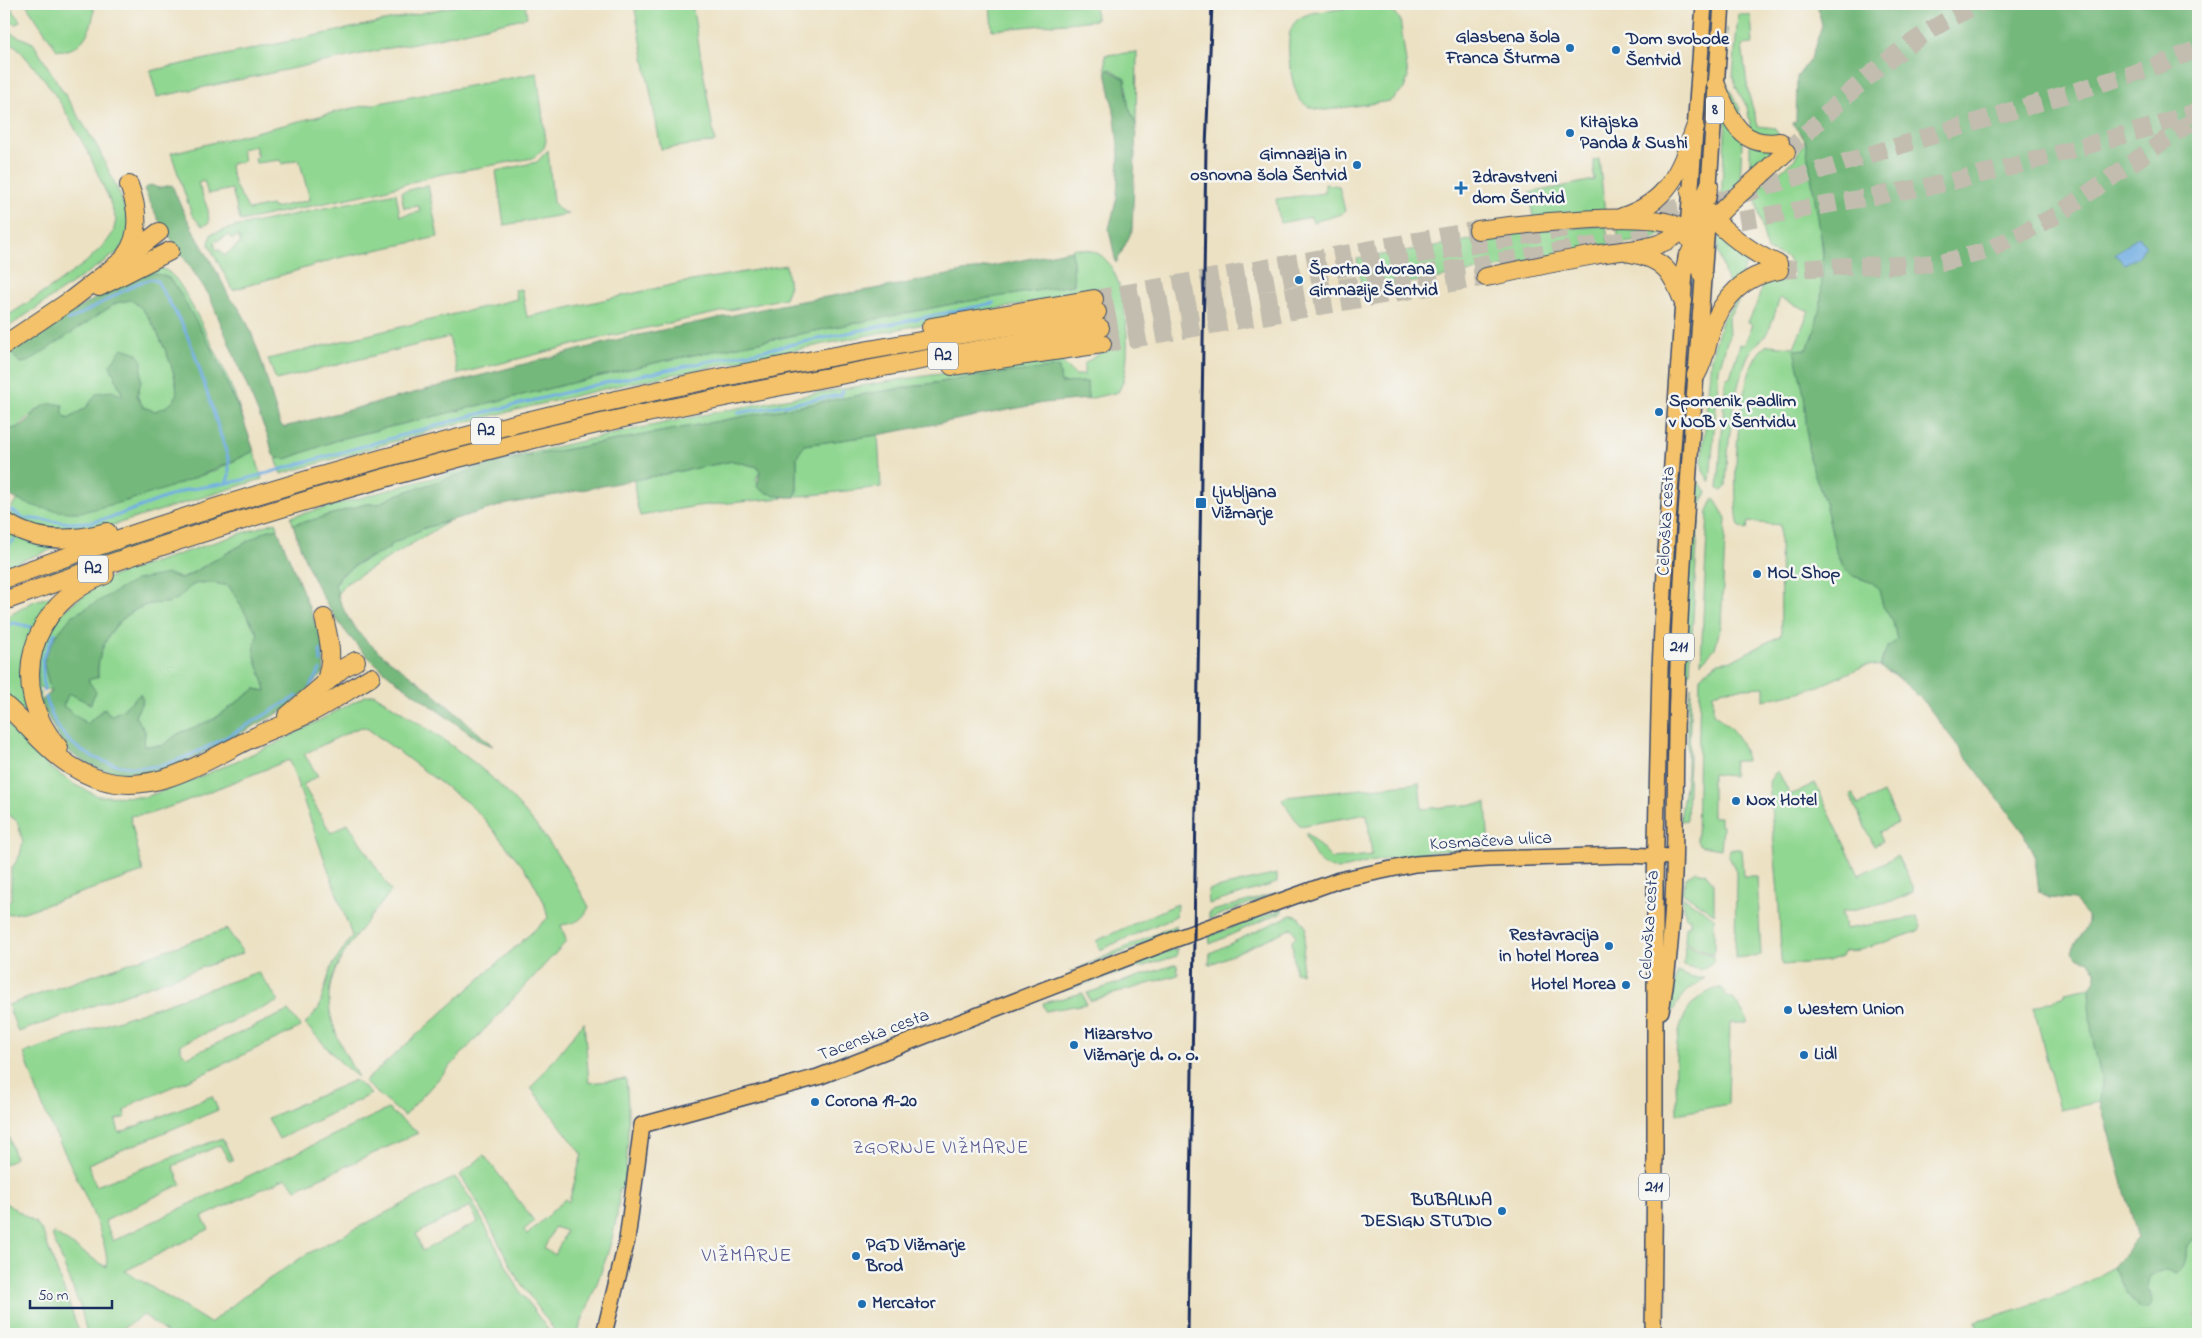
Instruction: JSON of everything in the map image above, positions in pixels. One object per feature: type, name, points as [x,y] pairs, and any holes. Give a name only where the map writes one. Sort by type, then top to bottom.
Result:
[{"type":"highway","points":[[1486,277],[1658,244],[1688,233],[1707,216],[1736,198],[1760,176],[1778,146],[1754,142],[1742,134],[1716,85]]},
{"type":"highway","points":[[1611,219],[1643,209],[1670,185],[1680,168],[1695,128]]},
{"type":"highway","points":[[123,259],[131,246],[136,230],[136,209],[129,185]]},
{"type":"highway","points":[[1707,216],[1709,186]]},
{"type":"highway","points":[[1690,192],[1707,216],[1749,250],[1775,266],[1743,283],[1730,295],[1720,310],[1710,332],[1706,355],[1696,375]]},
{"type":"highway","points":[[1478,230],[1545,222],[1611,219],[1664,222],[1688,233],[1703,276]]},
{"type":"highway","points":[[4,345],[71,300],[158,232]]},
{"type":"highway","points":[[1685,269],[1688,233]]},
{"type":"highway","points":[[71,300],[170,250]]},
{"type":"highway","points":[[1614,252],[1651,258],[1664,266],[1674,278],[1683,301]]},
{"type":"highway","name":"A2","points":[[4,579],[173,521],[336,472],[480,432],[655,392],[803,362],[1098,321],[814,389],[787,385],[654,412],[472,455],[310,500],[182,539],[4,600]]},
{"type":"highway","points":[[4,521],[30,534],[48,539],[66,539],[96,535],[140,522],[173,521]]},
{"type":"highway","points":[[80,770],[53,741],[36,712],[29,675],[37,636],[54,609],[78,588],[102,576],[149,559],[182,539]]},
{"type":"highway","points":[[324,618],[331,648],[331,666],[324,684]]},
{"type":"highway","points":[[268,730],[343,668],[356,661]]},
{"type":"highway","points":[[4,704],[46,748],[62,761],[102,780],[123,784],[159,780],[179,773],[268,730],[310,713],[371,677]]},
{"type":"main road","name":"8","points":[[1695,128],[1704,4]]},
{"type":"main road","name":"8","points":[[1709,186],[1722,4]]},
{"type":"main road","points":[[1688,233],[1695,128]]},
{"type":"main road","name":"Celovška cesta","points":[[1656,1040],[1669,966],[1677,695],[1707,216]]},
{"type":"main road","name":"Celovška cesta","points":[[1653,1334],[1656,856],[1665,562],[1685,269]]},
{"type":"main road","name":"Kosmačeva ulica","points":[[1313,888],[1355,876],[1415,864],[1498,859],[1673,857]]},
{"type":"main road","name":"Tacenska cesta","points":[[604,1334],[627,1240],[642,1125],[818,1078],[1313,888]]},
{"type":"green space","points":[[4,4],[9,4],[20,21],[17,24],[4,21]]},
{"type":"green space","points":[[26,4],[94,4],[90,29],[80,43],[74,47],[66,50],[57,50]]},
{"type":"green space","points":[[464,4],[525,4],[527,17],[452,35],[157,97],[150,71]]},
{"type":"green space","points":[[634,4],[692,4],[715,142],[661,149]]},
{"type":"green space","points":[[990,4],[1095,4],[1096,20],[992,30]]},
{"type":"green space","points":[[1376,4],[1388,7],[1400,19],[1408,77],[1404,89],[1390,101],[1326,110],[1313,108],[1301,101],[1294,87],[1289,55],[1289,35],[1297,20],[1312,13]]},
{"type":"green space","points":[[1710,4],[1713,4],[1713,42],[1702,188],[1697,198]]},
{"type":"green space","points":[[1817,4],[2198,4],[2198,1236],[2187,1245],[2184,1264],[2177,1274],[2160,1271],[2149,1277],[2147,1287],[2153,1301],[2148,1309],[2141,1309],[2127,1294],[2113,1267],[2138,1238],[2100,1102],[2102,1082],[2092,1036],[2089,1006],[2090,987],[2096,979],[2096,972],[2089,961],[2077,957],[2072,952],[2087,926],[2088,916],[2074,900],[2049,898],[2039,892],[2035,858],[2022,830],[1922,699],[1894,674],[1880,667],[1887,648],[1897,640],[1893,622],[1883,606],[1879,590],[1873,583],[1853,576],[1845,569],[1837,554],[1825,503],[1809,458],[1804,394],[1794,350],[1806,349],[1813,338],[1821,301],[1823,248],[1805,140],[1792,123],[1796,121],[1797,77],[1811,58],[1822,25]]},
{"type":"green space","points":[[1738,14],[1751,16],[1753,44],[1742,45],[1748,92],[1758,126],[1775,128],[1779,136],[1764,161],[1750,174],[1750,123],[1747,107],[1733,77]]},
{"type":"green space","points":[[1727,28],[1726,83],[1739,107],[1743,122],[1740,182],[1721,201],[1726,118],[1723,82]]},
{"type":"green space","points":[[4,30],[33,43],[98,148],[120,195],[130,223],[127,241],[118,252],[4,330],[4,318],[85,263],[106,243],[113,233],[116,220],[109,199],[88,152],[63,107],[45,80],[17,47],[4,39]]},
{"type":"green space","points":[[1137,52],[1136,125],[1128,105],[1127,87],[1123,77],[1111,69],[1106,71],[1105,55]]},
{"type":"green space","points":[[1108,69],[1125,79],[1128,105],[1136,125],[1132,231],[1116,263],[1109,229],[1117,197],[1119,154],[1115,117],[1106,71]]},
{"type":"green space","points":[[537,73],[546,141],[544,148],[533,158],[437,175],[377,192],[240,221],[232,189],[208,194],[204,181],[198,183],[208,210],[209,223],[202,226],[192,215],[171,153],[348,109]],"holes":[[[255,146],[258,157],[255,158],[256,163],[280,160],[282,164],[299,159],[310,200],[274,208],[271,205],[249,210],[235,186],[230,167],[231,164],[244,161],[241,149]]]},
{"type":"green space","points":[[1805,140],[1819,218],[1823,275],[1822,302],[1816,327],[1806,349],[1794,350],[1804,394],[1809,458],[1825,503],[1840,562],[1853,576],[1873,583],[1879,590],[1883,606],[1893,622],[1897,640],[1883,656],[1880,667],[1864,666],[1812,689],[1764,700],[1764,687],[1724,689],[1713,694],[1713,714],[1735,734],[1745,753],[1746,761],[1734,761],[1733,776],[1712,774],[1712,817],[1720,817],[1720,826],[1723,826],[1721,849],[1701,846],[1697,841],[1700,677],[1718,662],[1733,660],[1781,635],[1780,525],[1748,522],[1747,530],[1739,526],[1736,487],[1738,430],[1749,375],[1757,355],[1768,345],[1794,347],[1809,311],[1780,298],[1768,331],[1747,358],[1737,389],[1729,438],[1726,487],[1722,491],[1718,489],[1726,378],[1730,377],[1740,344],[1744,345],[1753,324],[1748,322],[1756,306],[1763,282],[1795,279],[1788,258],[1767,250],[1755,196],[1758,189],[1794,160]]},
{"type":"green space","points":[[548,150],[553,202],[560,210],[568,214],[504,225],[496,171],[537,162]]},
{"type":"green space","points":[[1599,159],[1605,212],[1533,217],[1529,193],[1594,180],[1594,160]]},
{"type":"green space","points":[[1325,184],[1339,186],[1345,211],[1342,214],[1313,222],[1311,217],[1280,223],[1276,199],[1325,193]]},
{"type":"green space","points":[[151,185],[158,188],[172,185],[185,215],[230,299],[238,307],[246,320],[260,357],[280,424],[284,427],[620,339],[790,303],[898,285],[1072,250],[1074,285],[957,303],[663,361],[340,439],[286,459],[276,458],[273,455],[269,439],[209,295],[158,219],[144,189]]},
{"type":"green space","points":[[428,185],[438,237],[338,258],[233,290],[209,244],[211,234],[235,227],[396,193],[400,216],[420,212],[419,206],[404,208],[401,192]],"holes":[[[229,235],[232,239],[238,236],[241,243],[224,256],[220,250],[216,250],[214,242]]]},
{"type":"green space","points":[[1606,226],[1609,246],[1362,291],[1357,259],[1526,231]]},
{"type":"green space","points":[[1617,226],[1659,227],[1669,230],[1655,238],[1619,244]]},
{"type":"green space","points":[[1718,233],[1750,258],[1742,272],[1742,276],[1729,288],[1718,251]]},
{"type":"green space","points":[[1074,248],[1093,251],[1103,257],[1112,268],[1118,283],[1123,302],[1127,344],[1123,380],[1118,392],[1088,399],[1087,382],[1061,383],[1059,368],[978,376],[860,395],[498,462],[399,494],[378,504],[366,504],[293,524],[291,517],[427,479],[574,443],[702,415],[830,391],[1025,363],[1042,365],[1061,361],[1075,375],[1084,375],[1084,364],[1104,350],[1092,290],[612,387],[441,428],[281,474],[276,458],[286,459],[340,439],[663,361],[957,303],[1074,285],[1072,250]]},
{"type":"green space","points":[[786,265],[789,288],[785,298],[605,337],[458,374],[449,337],[276,380],[268,359],[517,299],[515,290],[522,289],[527,317],[680,283]]},
{"type":"green space","points":[[153,268],[169,272],[182,287],[222,365],[243,419],[210,346],[137,275]]},
{"type":"green space","points":[[1691,272],[1693,272],[1688,339],[1689,370],[1667,820],[1669,695],[1667,656]]},
{"type":"green space","points":[[153,273],[168,277],[179,291],[210,346],[243,419],[254,451],[165,489],[84,511],[71,512],[40,508],[11,496],[4,491],[4,430],[22,425],[41,407],[47,405],[63,405],[63,414],[68,419],[87,407],[97,393],[112,391],[123,396],[110,365],[122,348],[135,352],[142,361],[141,381],[137,396],[143,407],[155,411],[167,406],[175,399],[177,388],[175,377],[160,338],[148,317],[131,300],[116,303],[28,362],[20,363],[13,355],[13,348],[45,327],[137,275]]},
{"type":"green space","points":[[1745,290],[1728,318],[1729,335],[1719,369],[1710,482],[1703,471],[1702,462],[1711,357],[1723,318]]},
{"type":"green space","points":[[131,300],[148,317],[166,352],[177,388],[173,402],[155,411],[143,407],[137,396],[141,381],[110,365],[123,396],[97,393],[87,407],[68,419],[63,414],[39,408],[16,428],[4,430],[4,355],[13,348],[52,345],[116,303]]},
{"type":"green space","points":[[876,356],[877,362],[289,498],[287,493],[524,427],[632,403]]},
{"type":"green space","points":[[1059,367],[1061,383],[1087,382],[1088,399],[1044,403],[878,435],[804,445],[797,457],[797,493],[794,497],[785,497],[765,492],[757,487],[760,471],[758,467],[733,461],[503,505],[424,528],[392,544],[388,549],[359,562],[340,576],[335,585],[341,603],[359,633],[384,656],[427,688],[493,746],[480,741],[414,694],[376,664],[347,634],[324,600],[306,563],[293,524],[366,504],[378,504],[399,494],[498,462],[860,395],[978,376]]},
{"type":"green space","points":[[878,435],[881,487],[794,497],[797,493],[797,457],[804,445]]},
{"type":"green space","points":[[254,451],[262,479],[97,530],[80,533],[24,526],[10,515],[12,506],[18,500],[40,507],[127,501],[214,471]]},
{"type":"green space","points":[[733,461],[758,467],[760,471],[756,479],[761,490],[783,498],[697,506],[640,516],[634,480]]},
{"type":"green space","points":[[1695,478],[1707,492],[1699,508],[1690,672],[1685,677],[1686,622]]},
{"type":"green space","points":[[1714,498],[1726,518],[1721,626],[1715,648],[1701,663],[1708,511]]},
{"type":"green space","points":[[238,508],[240,514],[4,593],[4,586]]},
{"type":"green space","points":[[276,522],[277,528],[266,531],[181,579],[173,577],[92,606],[72,616],[55,637],[44,665],[51,692],[37,686],[35,663],[55,617],[107,578]]},
{"type":"green space","points":[[448,522],[345,584],[338,597],[335,585],[351,568],[388,549],[394,543],[407,536]]},
{"type":"green space","points":[[4,526],[59,547],[4,567]]},
{"type":"green space","points":[[277,528],[323,642],[324,673],[288,708],[186,762],[145,775],[110,773],[92,766],[64,747],[40,702],[51,692],[44,665],[45,657],[55,637],[72,616],[136,580],[168,574],[182,579],[266,531]],"holes":[[[197,583],[214,583],[229,586],[258,634],[254,649],[266,691],[255,689],[214,719],[178,734],[162,746],[144,746],[145,731],[135,716],[143,700],[140,694],[121,711],[110,716],[105,708],[87,724],[63,706],[69,693],[90,704],[96,692],[88,680],[98,677],[100,655],[110,633],[136,609],[147,605],[173,601]]]},
{"type":"green space","points":[[214,583],[229,586],[258,634],[254,649],[266,691],[255,689],[214,719],[178,734],[162,746],[144,746],[145,731],[135,716],[143,700],[140,695],[121,711],[110,716],[104,708],[87,724],[63,706],[69,693],[91,704],[93,696],[87,680],[98,677],[100,655],[110,633],[127,616],[136,609],[147,605],[176,600],[195,584]]},
{"type":"green space","points":[[64,593],[35,627],[43,737],[4,697],[4,619],[34,601]]},
{"type":"green space","points":[[1691,687],[1687,820],[1680,821],[1687,772],[1688,700]]},
{"type":"green space","points":[[374,694],[463,754],[490,776],[545,837],[589,907],[578,920],[561,925],[566,940],[564,944],[404,1116],[364,1082],[548,918],[544,902],[529,874],[485,820],[469,804],[368,729],[362,727],[353,730],[304,754],[318,776],[303,785],[331,833],[348,823],[391,891],[347,949],[339,962],[330,987],[330,1010],[336,1034],[358,1077],[343,1065],[305,1024],[319,1008],[331,968],[352,936],[289,760],[178,804],[152,813],[130,816],[143,872],[24,912],[4,915],[4,905],[11,900],[11,870],[20,855],[23,842],[17,821],[4,812],[4,720],[48,766],[75,785],[98,796],[145,797],[188,782],[273,745],[365,696]]},
{"type":"green space","points":[[1778,771],[1790,795],[1815,783],[1859,875],[1897,856],[1913,886],[1913,892],[1896,900],[1842,912],[1845,929],[1916,917],[1921,926],[1919,931],[1861,950],[1844,951],[1842,956],[1828,961],[1783,965],[1781,961],[1779,907],[1769,782]]},
{"type":"green space","points":[[1419,783],[1422,809],[1486,803],[1489,847],[1432,852],[1375,861],[1347,868],[1330,868],[1321,863],[1315,855],[1306,835],[1307,833],[1332,859],[1372,855],[1367,814],[1300,826],[1282,800],[1286,797]]},
{"type":"green space","points":[[1883,793],[1898,823],[1879,832],[1883,841],[1874,846],[1850,795],[1853,794],[1859,805]]},
{"type":"green space","points":[[1729,849],[1741,849],[1743,876],[1757,876],[1761,955],[1735,958],[1736,871],[1728,855]]},
{"type":"green space","points":[[1696,871],[1705,873],[1714,884],[1714,914],[1682,892],[1686,877]]},
{"type":"green space","points":[[1277,874],[1277,883],[1209,904],[1208,890]]},
{"type":"green space","points":[[1280,892],[1209,919],[1209,912]]},
{"type":"green space","points":[[1682,896],[1714,918],[1714,955],[1685,942],[1686,926],[1690,926],[1690,918],[1686,918]]},
{"type":"green space","points":[[1177,904],[1176,916],[1100,950],[1096,941]]},
{"type":"green space","points":[[1282,909],[1282,912],[1210,944],[1209,936]]},
{"type":"green space","points":[[1291,915],[1298,916],[1306,927],[1301,973],[1295,972],[1292,940],[1296,936],[1292,928],[1209,965],[1210,953]]},
{"type":"green space","points":[[1176,925],[1176,933],[1070,972]]},
{"type":"green space","points":[[227,929],[243,953],[18,1032],[8,1005]]},
{"type":"green space","points":[[1685,944],[1714,957],[1713,962],[1700,970],[1684,965]]},
{"type":"green space","points":[[1177,948],[1177,956],[1061,991]]},
{"type":"green space","points":[[1177,964],[1178,975],[1090,1001],[1087,993]]},
{"type":"green space","points":[[258,972],[279,1001],[181,1044],[181,1051],[187,1057],[288,1011],[301,1027],[205,1073],[136,1102],[124,1111],[126,1117],[116,1120],[119,1133],[212,1096],[218,1110],[88,1164],[96,1186],[222,1138],[233,1160],[229,1161],[220,1145],[173,1166],[181,1184],[105,1221],[113,1241],[388,1109],[418,1133],[296,1189],[286,1178],[202,1217],[209,1229],[125,1271],[210,1323],[248,1293],[307,1254],[455,1177],[471,1199],[519,1290],[551,1334],[168,1334],[144,1315],[114,1334],[87,1334],[81,1309],[52,1235],[55,1234],[106,1267],[106,1255],[102,1237],[84,1192],[52,1128],[24,1053]],"holes":[[[470,1206],[478,1222],[422,1251],[416,1234]]]},
{"type":"green space","points":[[1677,972],[1693,978],[1705,978],[1692,987],[1682,998],[1673,1010],[1667,1025],[1664,1025]]},
{"type":"green space","points":[[2090,987],[2092,1036],[2102,1082],[2100,1102],[2059,1110],[2034,1007],[2065,996],[2065,992]]},
{"type":"green space","points":[[1715,989],[1722,989],[1729,998],[1732,997],[1747,1019],[1747,1023],[1730,1023],[1728,1104],[1677,1114],[1676,1060],[1677,1042],[1681,1025],[1688,1010],[1699,998]]},
{"type":"green space","points":[[1083,993],[1086,1004],[1045,1011],[1043,1003]]},
{"type":"green space","points":[[584,1022],[589,1083],[626,1079],[628,1134],[624,1189],[619,1189],[618,1208],[610,1245],[577,1334],[557,1334],[518,1279],[478,1203],[460,1175],[484,1155],[534,1221],[524,1230],[527,1235],[565,1199],[569,1202],[582,1154],[531,1088]],"holes":[[[554,1227],[566,1231],[555,1255],[544,1249]]]},
{"type":"green space","points":[[355,1080],[371,1094],[279,1139],[268,1118]]},
{"type":"green space","points":[[4,1122],[15,1158],[4,1165]]},
{"type":"green space","points":[[4,1202],[36,1223],[43,1233],[80,1334],[4,1334]]},
{"type":"green space","points":[[2198,1236],[2198,1310],[2196,1315],[2198,1334],[2107,1334],[2105,1332],[2099,1334],[1979,1334],[1976,1322],[2064,1293],[2081,1286],[2113,1267],[2127,1294],[2141,1309],[2153,1297],[2147,1287],[2149,1277],[2162,1271],[2177,1274],[2181,1271],[2186,1257],[2187,1245]]},
{"type":"water","points":[[2139,236],[2146,246],[2136,258],[2124,264],[2115,254]]},
{"type":"waterway","points":[[68,321],[138,283],[151,279],[157,281],[183,326],[194,352],[229,461],[229,476],[226,483]]},
{"type":"waterway","points":[[11,510],[23,518],[71,523],[91,522],[113,517],[186,490],[239,481],[467,417],[608,382],[994,303]]},
{"type":"waterway","points":[[738,413],[841,395],[843,391]]},
{"type":"waterway","points":[[4,550],[14,540]]},
{"type":"waterway","points":[[4,626],[14,623],[31,627]]},
{"type":"waterway","points":[[44,690],[42,659],[55,633]]},
{"type":"waterway","points":[[320,650],[321,662]]},
{"type":"waterway","points":[[310,686],[320,670]]},
{"type":"waterway","points":[[46,697],[51,714],[59,729],[70,742],[84,752],[110,763],[129,767],[148,767],[173,762],[210,746],[297,696]]},
{"type":"tunnel","points":[[1786,152],[1877,69],[1927,32],[1980,4]]},
{"type":"tunnel","points":[[1634,216],[1726,199],[2148,69],[2198,49]]},
{"type":"tunnel","points":[[1100,328],[1721,224],[1941,184],[2014,166],[2155,126],[2198,111]]},
{"type":"tunnel","points":[[1779,270],[1845,266],[1913,265],[1944,262],[1987,251],[2057,215],[2198,117]]},
{"type":"tunnel","points":[[1097,312],[1574,227]]},
{"type":"tunnel","points":[[1094,299],[1478,230]]},
{"type":"tunnel","points":[[1102,344],[1486,277]]},
{"type":"railway","points":[[1188,1334],[1206,147],[1212,4]]},
{"type":"place","name":"Glasbena šola Franca Šturma","points":[[1570,48]]},
{"type":"place","name":"Dom svobode Šentvid","points":[[1616,50]]},
{"type":"place","name":"Kitajska Panda & Sushi","points":[[1570,133]]},
{"type":"place","name":"Gimnazija in osnovna šola Šentvid","points":[[1357,165]]},
{"type":"place","name":"Zdravstveni dom Šentvid","points":[[1461,188]]},
{"type":"place","name":"Športna dvorana Gimnazije Šentvid","points":[[1299,280]]},
{"type":"place","name":"Spomenik padlim v NOB v Šentvidu","points":[[1659,412]]},
{"type":"place","name":"Ljubljana Vižmarje","points":[[1201,503]]},
{"type":"place","name":"MOL Shop","points":[[1757,574]]},
{"type":"place","name":"Nox Hotel","points":[[1736,801]]},
{"type":"place","name":"Restavracija in hotel Morea","points":[[1609,946]]},
{"type":"place","name":"Hotel Morea","points":[[1626,985]]},
{"type":"place","name":"Western Union","points":[[1788,1010]]},
{"type":"place","name":"Mizarstvo Vižmarje d. o. o.","points":[[1074,1045]]},
{"type":"place","name":"Lidl","points":[[1804,1055]]},
{"type":"place","name":"Corona 19-20","points":[[815,1102]]},
{"type":"place","name":"BUBALINA DESIGN STUDIO","points":[[1502,1211]]},
{"type":"place","name":"PGD Vižmarje Brod","points":[[856,1256]]},
{"type":"place","name":"Mercator","points":[[862,1304]]},
{"type":"district","name":"ZGORNJE VIŽMARJE","points":[[941,1148]]},
{"type":"district","name":"VIŽMARJE","points":[[747,1256]]}]
